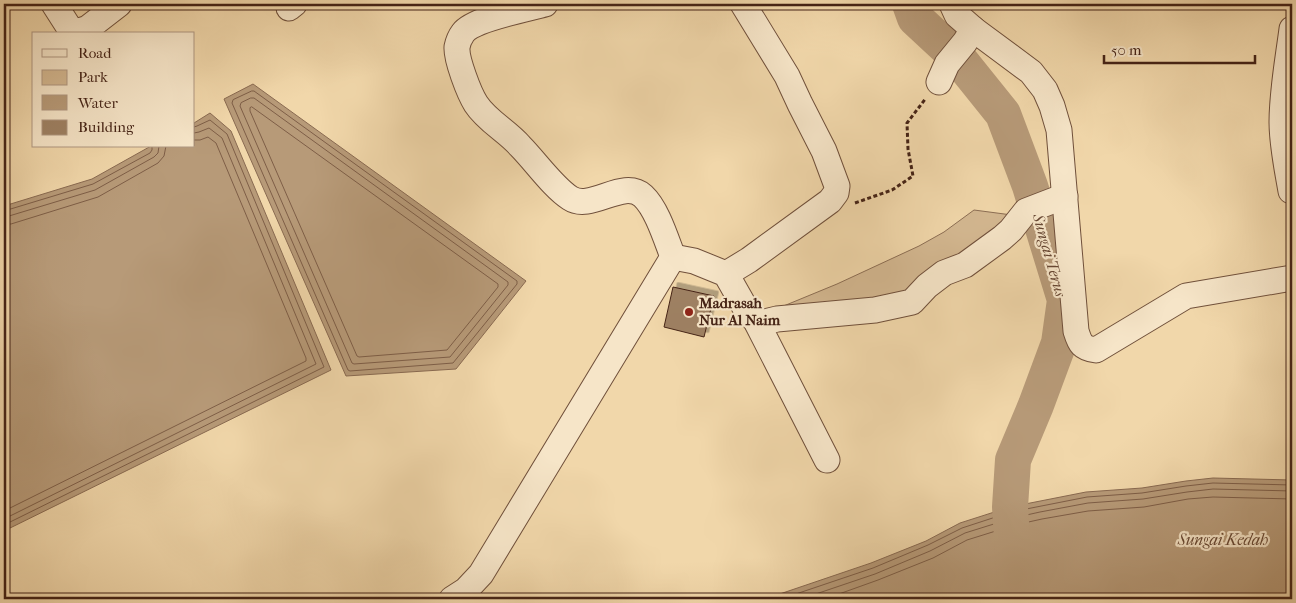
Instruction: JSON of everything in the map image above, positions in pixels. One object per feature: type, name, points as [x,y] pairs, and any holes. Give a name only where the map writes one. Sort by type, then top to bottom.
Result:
[{"type":"street","points":[[54,4],[70,30],[79,31],[88,28],[119,4]]},
{"type":"street","points":[[545,4],[483,21],[464,31],[457,47],[458,60],[476,104],[518,143],[562,193],[573,200],[589,200],[625,191],[636,192],[643,197],[655,212],[673,257]]},
{"type":"street","points":[[726,274],[749,260],[830,201],[836,193],[837,186],[824,151],[787,76],[743,4]]},
{"type":"street","points":[[952,4],[969,36],[1031,72],[1045,90],[1052,106],[1059,130],[1059,199],[1076,331],[1079,342],[1086,349],[1096,350],[1186,296],[1292,278]]},
{"type":"street","points":[[1291,190],[1284,151],[1282,122],[1292,29]]},
{"type":"street","points":[[943,73],[969,36]]},
{"type":"street","points":[[756,321],[765,322],[777,319],[875,310],[912,302],[927,286],[944,273],[965,265],[1002,238],[1026,211],[1059,199]]},
{"type":"street","points":[[673,257],[694,261],[726,274],[746,311],[756,321],[827,460]]},
{"type":"street","points":[[452,599],[466,590],[481,574],[673,257]]},
{"type":"path","points":[[830,201],[854,204],[892,190],[913,176],[908,149],[907,124],[943,73]]},
{"type":"green space","points":[[974,210],[1012,215],[910,296],[769,312],[837,284],[919,246],[944,232]]},
{"type":"water","points":[[253,84],[526,281],[456,369],[346,376],[224,99]]},
{"type":"water","points":[[210,113],[231,131],[331,370],[6,530],[4,497],[4,206],[92,179],[147,148],[195,148],[195,122]]},
{"type":"water","name":"Sungai Kedah","points":[[1213,478],[1292,480],[1292,599],[765,599],[871,563],[926,541],[960,523],[1010,507],[1086,492],[1142,488]]},
{"type":"building","name":"Madrasah Nur Al Naim","points":[[673,287],[714,296],[704,337],[664,327]]},
{"type":"waterway","name":"Sungai Terus","points":[[910,4],[915,18],[958,58],[1003,114],[1030,186],[1065,300],[1059,343],[1013,460],[1010,507],[1016,599]]},
{"type":"place","name":"Madrasah Nur Al Naim","points":[[689,312]]}]
